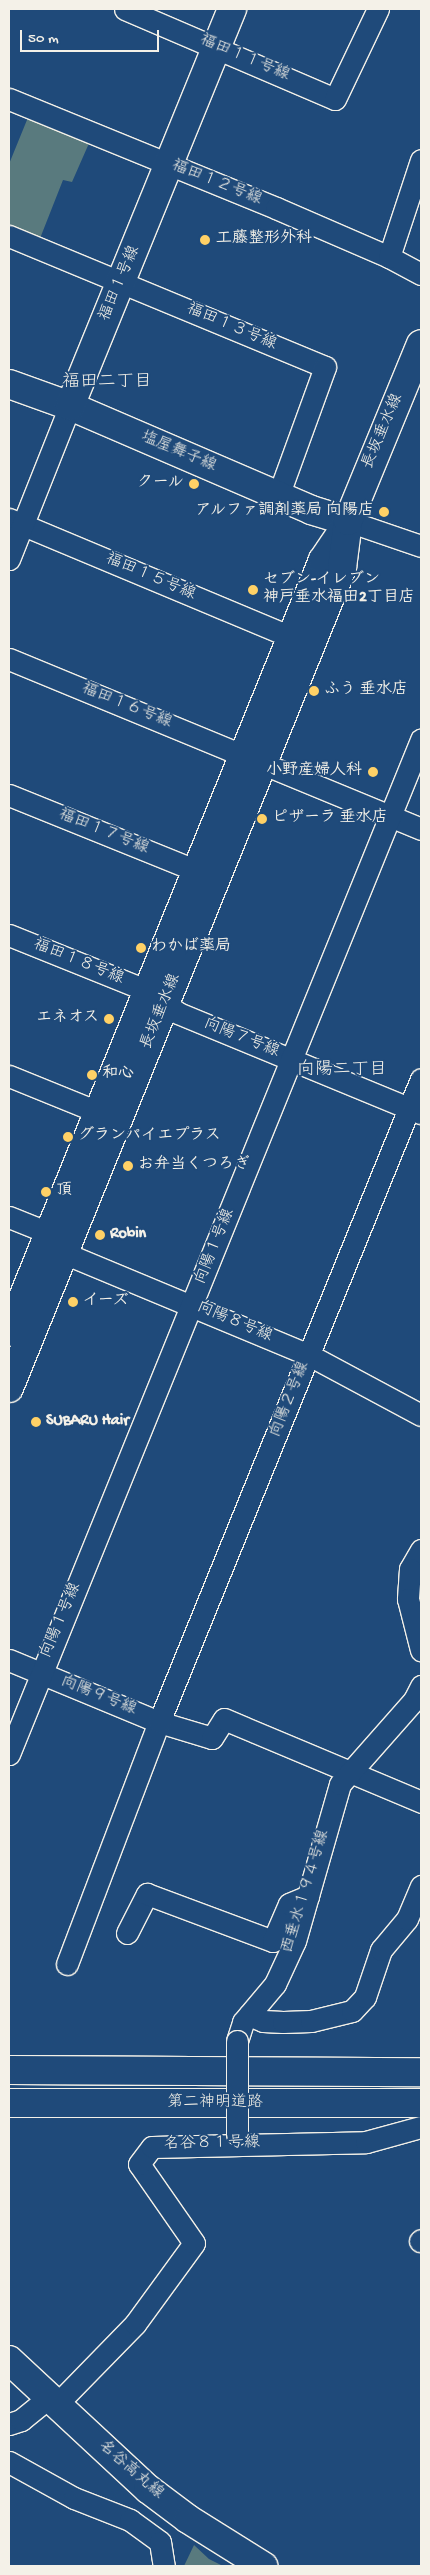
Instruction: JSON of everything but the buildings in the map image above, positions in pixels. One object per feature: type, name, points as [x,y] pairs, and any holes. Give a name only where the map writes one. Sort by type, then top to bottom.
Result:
[{"type":"main road","name":"福田１号線","points":[[70,406],[170,166],[232,9]]},
{"type":"main road","name":"長坂垂水線","points":[[9,1332],[56,1243],[157,999],[253,759],[291,638],[322,560],[348,521],[421,344]]},
{"type":"main road","name":"塩屋舞子線","points":[[9,384],[70,406],[278,496],[348,521]]},
{"type":"main road","name":"長坂垂水線","points":[[9,1388],[98,1112],[157,999],[197,871],[253,759],[342,568],[348,521]]},
{"type":"main road","name":"第二神明道路","points":[[9,2070],[421,2072]]},
{"type":"main road","name":"第二神明道路","points":[[9,2104],[421,2103]]},
{"type":"main road","name":"名谷高丸線","points":[[9,2360],[52,2402],[148,2489],[188,2519],[263,2566]]},
{"type":"street","name":"福田１１号線","points":[[125,9],[335,98],[378,9]]},
{"type":"street","name":"福田１２号線","points":[[9,99],[389,257],[421,274]]},
{"type":"street","points":[[389,257],[421,160]]},
{"type":"street","name":"福田１３号線","points":[[9,236],[326,367],[278,496]]},
{"type":"street","name":"福田１号線","points":[[9,559],[16,522],[70,406]]},
{"type":"street","points":[[348,521],[421,546]]},
{"type":"street","name":"福田１５号線","points":[[16,522],[291,638]]},
{"type":"street","name":"福田１６号線","points":[[9,660],[421,829]]},
{"type":"street","name":"向陽１号線","points":[[9,1754],[40,1673],[193,1306],[421,740]]},
{"type":"street","name":"福田１７号線","points":[[9,795],[197,871]]},
{"type":"street","name":"福田１８号線","points":[[9,934],[157,999]]},
{"type":"street","name":"向陽７号線","points":[[157,999],[415,1111]]},
{"type":"street","points":[[9,1076],[98,1112]]},
{"type":"street","name":"向陽２号線","points":[[66,1964],[159,1722],[309,1355],[415,1111],[421,1079]]},
{"type":"street","name":"向陽８号線","points":[[9,1217],[56,1243],[193,1306],[309,1355],[421,1415]]},
{"type":"street","points":[[421,1550],[410,1569],[408,1599],[421,1650]]},
{"type":"street","name":"向陽９号線","points":[[9,1660],[159,1722],[212,1738],[224,1720],[350,1772]]},
{"type":"street","name":"西垂水１９４号線","points":[[237,2140],[237,2040],[249,2015],[275,1984],[295,1941],[340,1784],[414,1700],[421,1686]]},
{"type":"street","points":[[350,1772],[421,1802]]},
{"type":"street","points":[[249,2015],[262,2021],[302,2021],[352,2011],[365,1996],[381,1950],[407,1919],[421,1886]]},
{"type":"street","points":[[128,1933],[147,1894],[273,1941],[288,1904],[308,1896]]},
{"type":"street","name":"名谷８１号線","points":[[9,2424],[21,2420],[52,2402],[135,2324],[194,2243],[139,2164],[152,2147],[237,2140],[366,2142],[421,2127]]},
{"type":"street","points":[[9,2462],[74,2498],[130,2520],[160,2542],[164,2566]]},
{"type":"green space","points":[[29,115],[90,141],[72,182],[63,180],[39,241],[9,229],[9,164]]},
{"type":"green space","points":[[194,2545],[209,2559],[223,2566],[184,2566]]},
{"type":"place","name":"工藤整形外科","points":[[205,240]]},
{"type":"place","name":"クール","points":[[194,484]]},
{"type":"place","name":"アルファ調剤薬局 向陽店","points":[[384,512]]},
{"type":"place","name":"セブン-イレブン 神戸垂水福田2丁目店","points":[[253,590]]},
{"type":"place","name":"ふう 垂水店","points":[[314,691]]},
{"type":"place","name":"小野産婦人科","points":[[373,772]]},
{"type":"place","name":"ピザーラ 垂水店","points":[[262,819]]},
{"type":"place","name":"わかば薬局","points":[[141,948]]},
{"type":"place","name":"エネオス","points":[[109,1019]]},
{"type":"place","name":"和心","points":[[92,1075]]},
{"type":"place","name":"グランパイエプラス","points":[[68,1137]]},
{"type":"place","name":"お弁当くつろぎ","points":[[128,1166]]},
{"type":"place","name":"頂","points":[[46,1192]]},
{"type":"place","name":"Robin","points":[[100,1235]]},
{"type":"place","name":"イーズ","points":[[73,1302]]},
{"type":"place","name":"SUBARU Hair","points":[[36,1422]]},
{"type":"district","name":"福田二丁目","points":[[107,383]]},
{"type":"district","name":"向陽二丁目","points":[[342,1071]]}]
